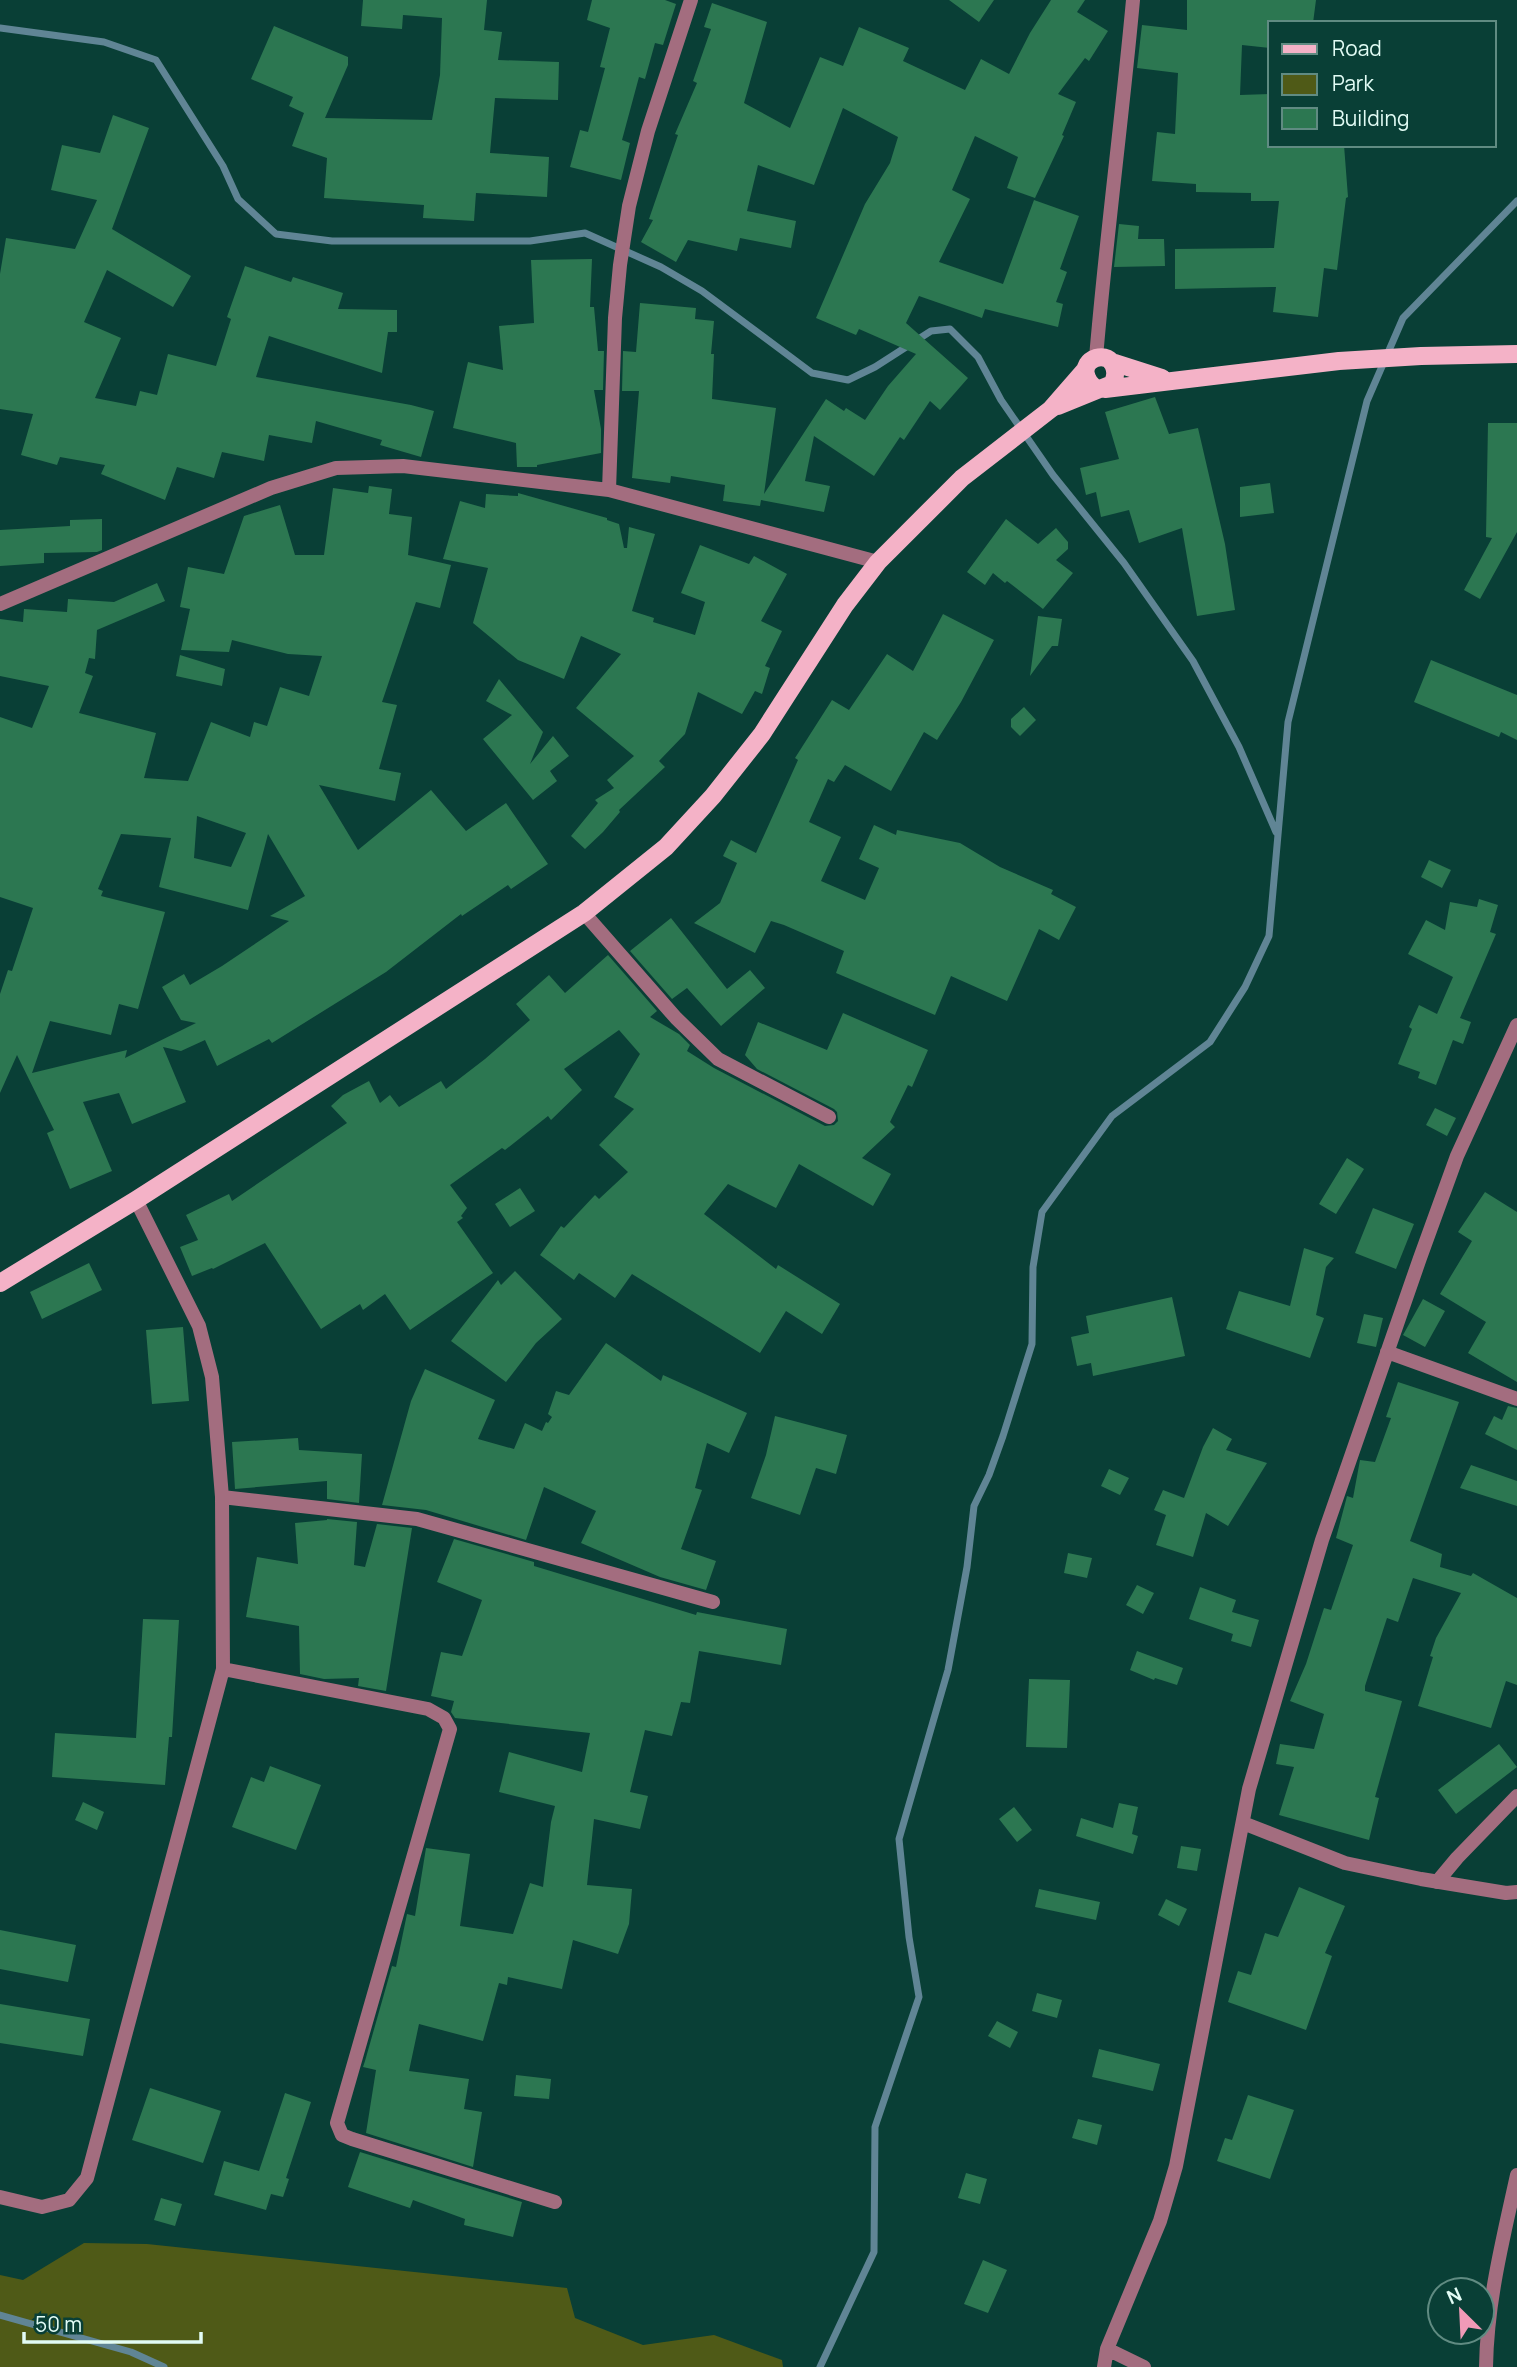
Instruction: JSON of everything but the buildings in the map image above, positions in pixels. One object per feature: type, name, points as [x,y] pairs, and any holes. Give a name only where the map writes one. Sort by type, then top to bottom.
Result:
[{"type":"main road","points":[[1098,363],[1085,378],[1090,385],[1101,389],[1339,361],[1517,354]]},
{"type":"main road","points":[[1098,363],[1169,380]]},
{"type":"main road","points":[[1047,413],[1112,384],[1116,369],[1098,363]]},
{"type":"main road","points":[[0,1283],[136,1200],[584,913],[666,847],[713,796],[762,734],[845,605],[878,562],[962,478],[1047,413],[1098,363]]},
{"type":"street","points":[[609,491],[615,318],[629,206],[648,131],[691,0]]},
{"type":"street","points":[[1098,363],[1105,251],[1133,0]]},
{"type":"street","points":[[0,604],[271,488],[336,468],[403,466],[609,491],[878,562]]},
{"type":"street","points":[[584,913],[676,1018],[718,1059],[829,1117]]},
{"type":"street","points":[[1104,2367],[1107,2349],[1160,2221],[1176,2166],[1250,1789],[1322,1540],[1457,1156],[1517,1025]]},
{"type":"street","points":[[0,2196],[42,2207],[69,2200],[87,2178],[223,1669],[222,1497],[212,1377],[199,1326],[136,1200]]},
{"type":"street","points":[[1387,1352],[1517,1399]]},
{"type":"street","points":[[222,1497],[417,1518],[713,1602]]},
{"type":"street","points":[[223,1669],[428,1709],[444,1718],[450,1729],[337,2123],[342,2135],[352,2139],[555,2202]]},
{"type":"street","points":[[1437,1882],[1517,1796]]},
{"type":"street","points":[[1243,1823],[1345,1863],[1437,1882],[1507,1893],[1517,1892]]},
{"type":"street","points":[[1486,2367],[1486,2330],[1493,2284],[1517,2175]]},
{"type":"street","points":[[1107,2349],[1144,2367]]},
{"type":"green space","points":[[84,2243],[147,2244],[567,2288],[575,2318],[643,2345],[714,2335],[782,2360],[783,2367],[0,2367],[0,2275],[23,2280]]},
{"type":"waterway","points":[[0,28],[104,42],[156,60],[223,166],[238,199],[276,234],[332,241],[530,241],[585,233],[661,267],[702,291],[812,373],[848,380],[875,367],[931,331],[950,329],[978,357],[1001,400],[1053,475],[1124,563],[1193,661],[1239,747],[1276,832]]},
{"type":"waterway","points":[[820,2367],[874,2252],[875,2127],[919,1997],[909,1937],[899,1839],[948,1670],[967,1567],[974,1506],[1003,1436],[1032,1344],[1033,1267],[1042,1212],[1112,1116],[1210,1042],[1245,987],[1269,936],[1288,722],[1367,401],[1403,318],[1517,201]]},
{"type":"waterway","points":[[0,2315],[131,2352],[164,2367]]}]
